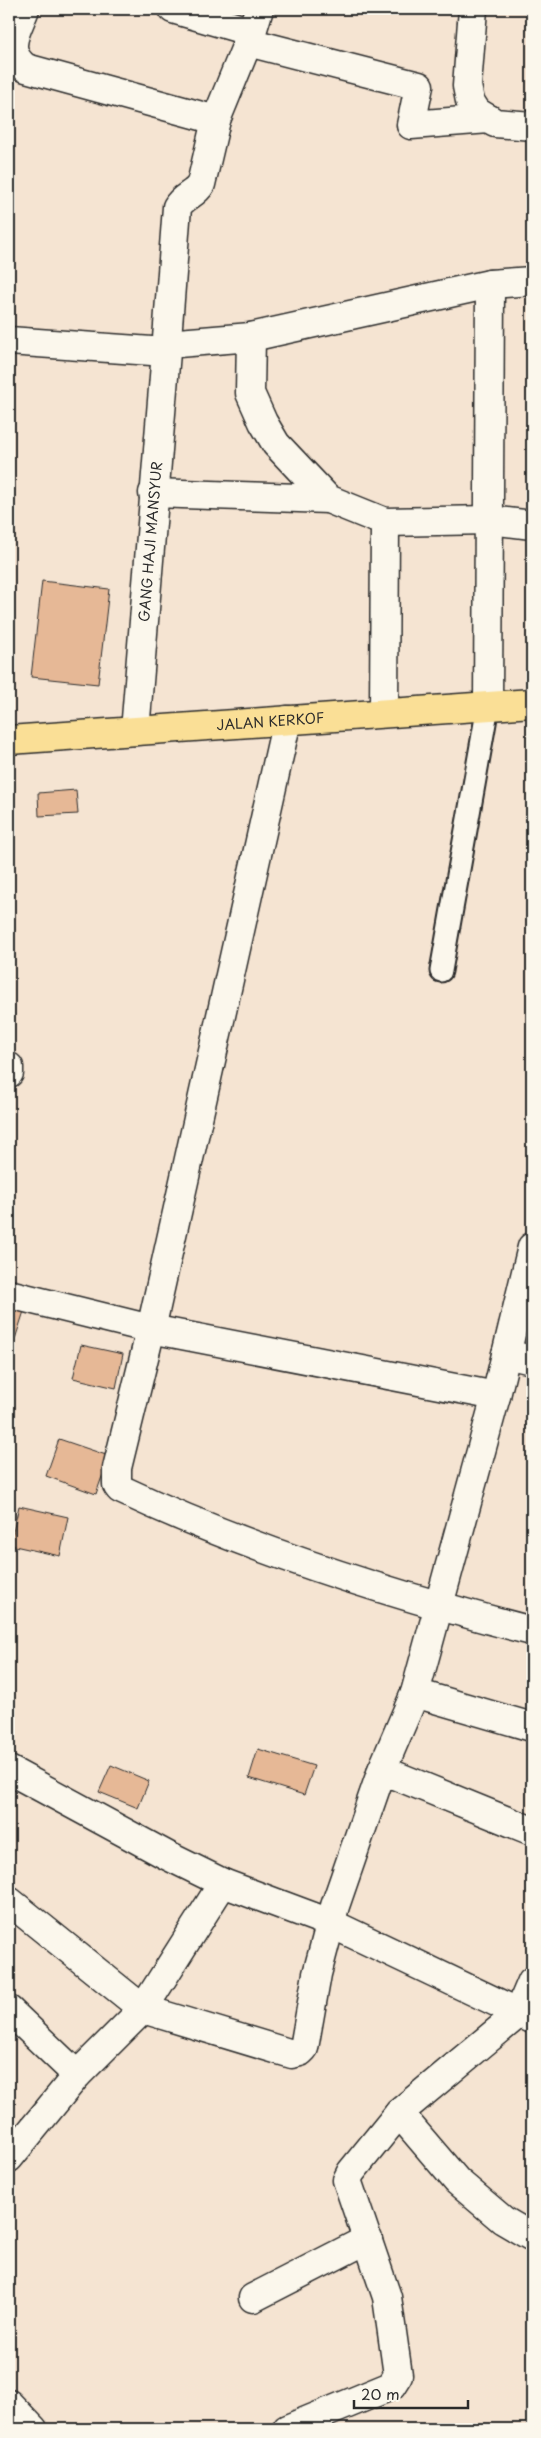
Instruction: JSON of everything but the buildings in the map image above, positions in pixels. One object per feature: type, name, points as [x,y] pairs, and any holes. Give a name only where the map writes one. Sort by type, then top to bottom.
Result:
[{"type":"main road","name":"JALAN KERKOF","points":[[9,740],[532,703]]},
{"type":"street","points":[[25,9],[12,43],[12,53],[18,62],[26,68],[216,120]]},
{"type":"street","points":[[172,9],[253,27],[419,86],[411,125],[489,119]]},
{"type":"street","points":[[474,9],[467,86],[470,101],[477,112],[495,122],[532,126]]},
{"type":"street","name":"GANG HAJI MANSYUR","points":[[135,731],[177,207],[181,199],[196,193],[201,184],[216,120],[253,27]]},
{"type":"street","points":[[9,341],[166,348],[251,337],[490,284],[532,281]]},
{"type":"street","points":[[488,706],[490,284]]},
{"type":"street","points":[[251,337],[250,393],[263,422],[276,444],[328,499]]},
{"type":"street","points":[[153,493],[328,499],[385,522],[490,520],[532,525]]},
{"type":"street","points":[[384,712],[385,522]]},
{"type":"street","points":[[286,720],[151,1329],[118,1468],[117,1485],[120,1489],[302,1563],[437,1606],[532,1631]]},
{"type":"street","points":[[9,1067],[9,1073]]},
{"type":"street","points":[[9,1901],[143,2009],[292,2054],[300,2052],[304,2048],[317,1974],[330,1923],[382,1770],[415,1693],[437,1606],[496,1396],[519,1357],[532,1247]]},
{"type":"street","points":[[9,1294],[151,1329],[496,1396]]},
{"type":"street","points":[[415,1693],[532,1727]]},
{"type":"street","points":[[9,1770],[168,1856],[222,1882],[330,1923],[525,2016]]},
{"type":"street","points":[[382,1770],[532,1832]]},
{"type":"street","points":[[9,2158],[77,2075],[143,2009],[222,1882]]},
{"type":"street","points":[[287,2429],[391,2386],[398,2375],[387,2298],[347,2180],[351,2172],[399,2113],[525,2016],[532,1981]]},
{"type":"street","points":[[9,2010],[77,2075]]},
{"type":"street","points":[[399,2113],[457,2181],[503,2220],[532,2238]]},
{"type":"street","points":[[253,2298],[368,2239]]},
{"type":"street","points":[[9,2404],[33,2429]]},
{"type":"lane","points":[[441,972],[488,706]]}]
